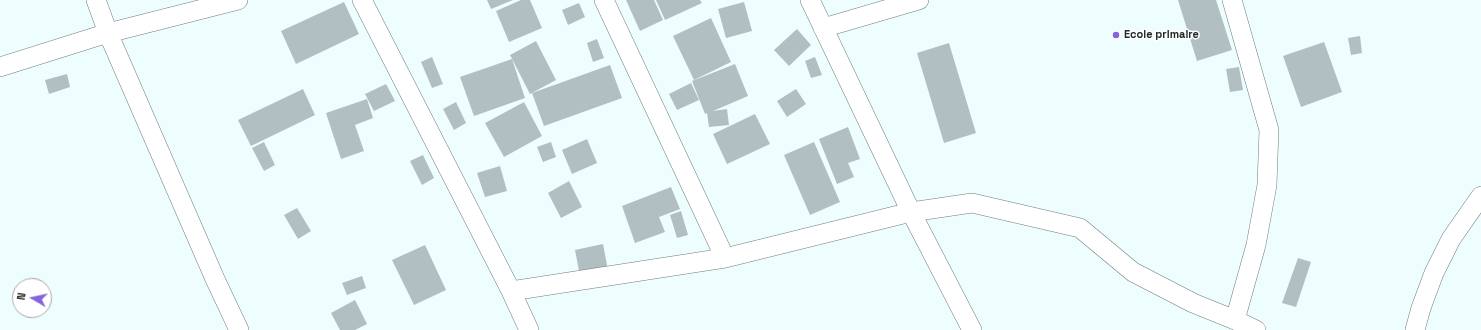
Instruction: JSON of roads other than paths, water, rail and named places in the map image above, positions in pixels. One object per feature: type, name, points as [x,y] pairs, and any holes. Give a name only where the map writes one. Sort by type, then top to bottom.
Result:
[{"type":"street","points":[[96,0],[108,33],[212,272],[239,330]]},
{"type":"street","points":[[0,67],[108,33],[238,0]]},
{"type":"street","points":[[362,0],[511,291],[529,330]]},
{"type":"street","points":[[604,0],[725,258]]},
{"type":"street","points":[[810,0],[911,212],[972,330]]},
{"type":"street","points":[[823,28],[920,0]]},
{"type":"street","points":[[1232,0],[1269,130],[1267,185],[1256,245],[1235,320]]},
{"type":"street","points":[[1415,330],[1421,308],[1434,273],[1452,239],[1481,196]]},
{"type":"street","points":[[511,291],[725,258],[911,212],[972,203],[1080,228],[1133,272],[1193,303],[1256,330]]},
{"type":"place","name":"Ecole primaire","points":[[1116,35]]}]
